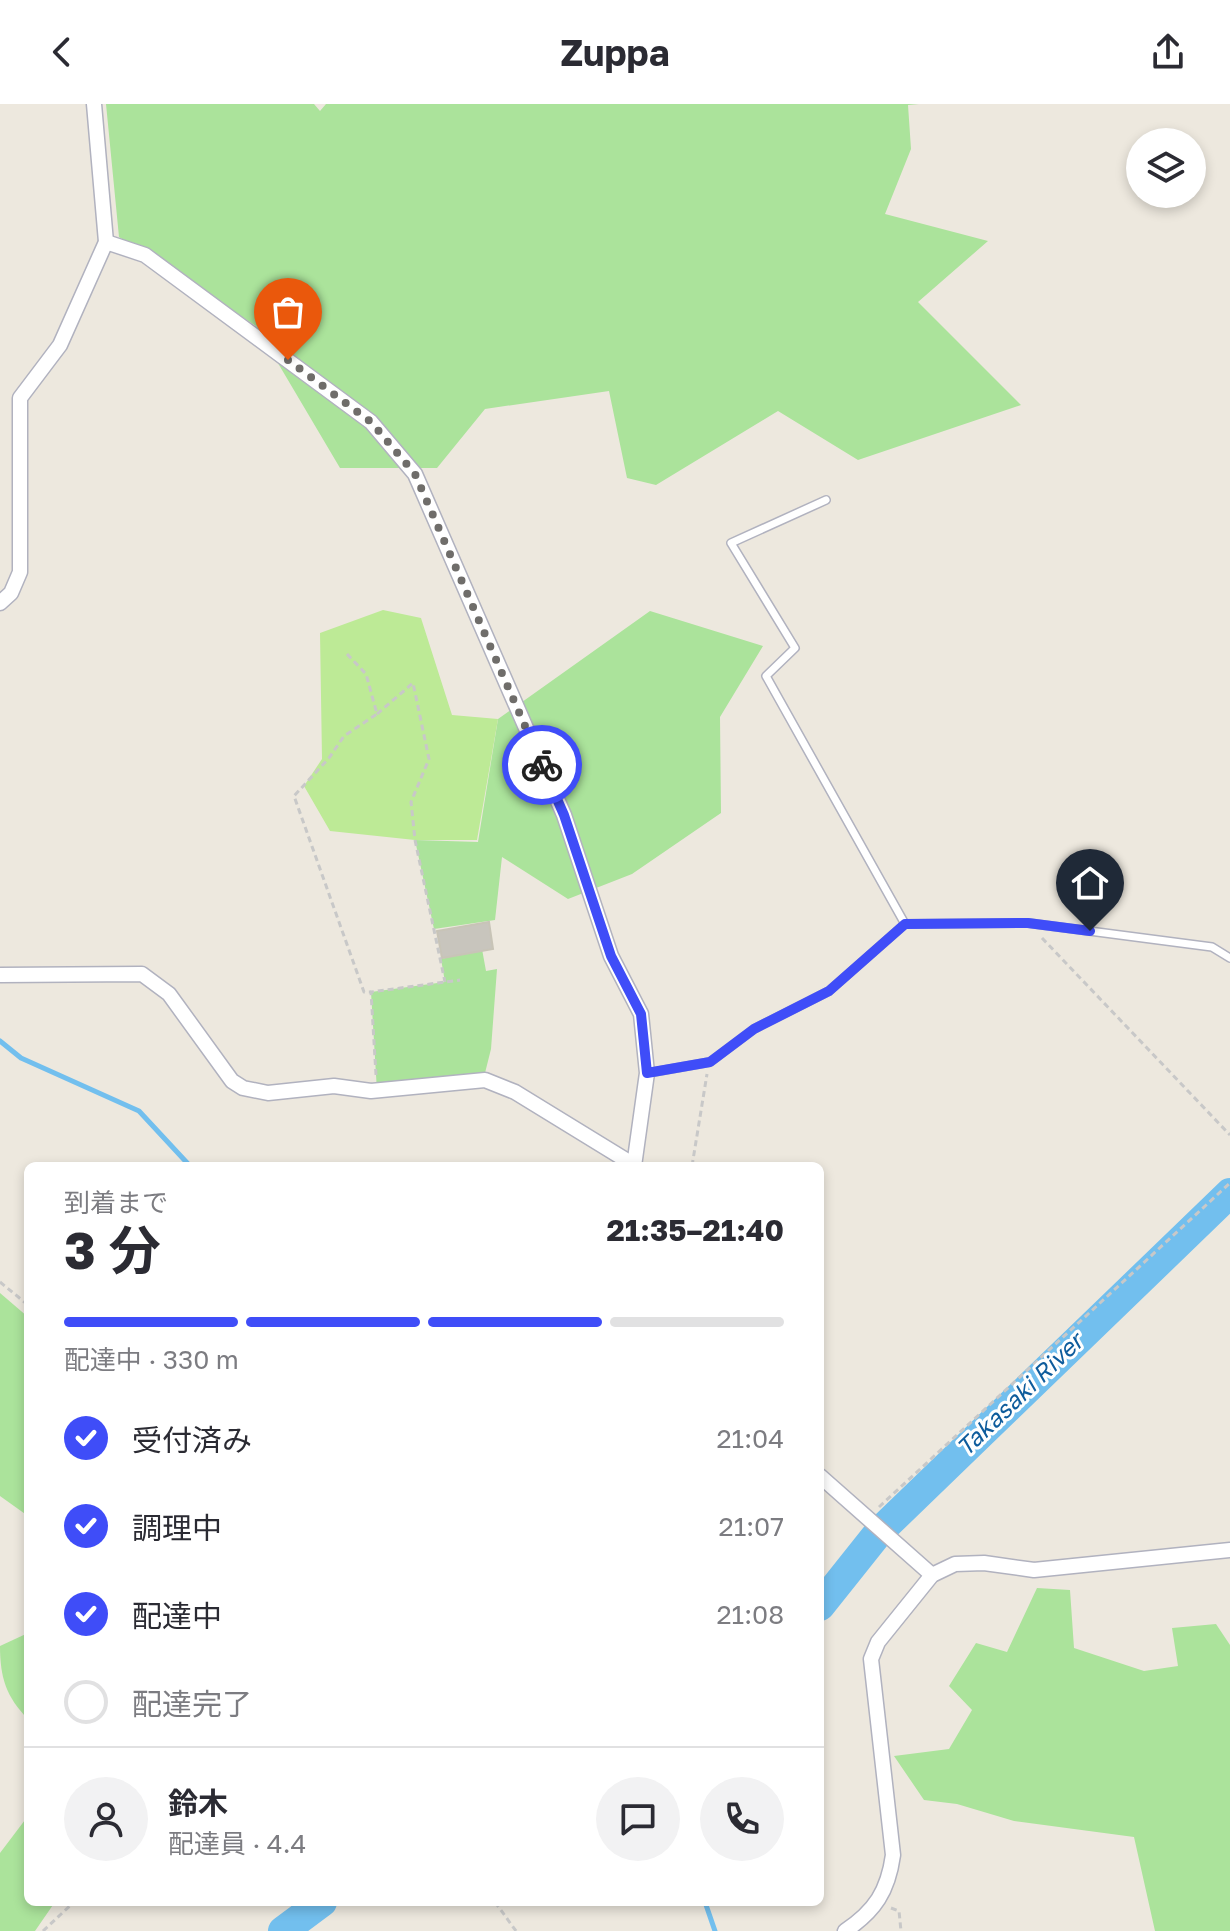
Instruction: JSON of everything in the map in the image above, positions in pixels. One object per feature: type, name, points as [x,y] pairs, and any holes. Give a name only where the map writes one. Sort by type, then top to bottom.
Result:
[{"type":"street","points":[[0,603],[11,593],[20,572],[20,398],[60,345],[106,242],[94,104]]},
{"type":"street","points":[[106,242],[145,255],[359,413],[415,474],[564,815],[611,956],[641,1014],[647,1073],[634,1162]]},
{"type":"street","points":[[0,975],[142,974],[169,994],[232,1081],[243,1088],[268,1093],[334,1086],[377,1091],[485,1080],[515,1092],[629,1162]]},
{"type":"street","points":[[824,1479],[932,1575]]},
{"type":"street","points":[[845,1931],[879,1902],[890,1880],[893,1835],[874,1703],[871,1659],[878,1642],[932,1575],[966,1563],[1034,1570],[1230,1550]]},
{"type":"lane","points":[[826,500],[731,543],[795,648],[766,676],[905,924]]},
{"type":"lane","points":[[647,1073],[710,1062],[754,1029],[829,991],[905,924],[1028,923],[1212,947],[1230,958]]},
{"type":"path","points":[[347,654],[366,674],[377,714]]},
{"type":"path","points":[[445,982],[415,840],[411,802],[429,759],[413,683],[377,714],[344,736],[294,796],[364,992],[371,992],[460,980]]},
{"type":"path","points":[[1028,923],[1230,1135]]},
{"type":"path","points":[[371,992],[377,1091]]},
{"type":"path","points":[[693,1162],[710,1062]]},
{"type":"path","points":[[867,1517],[1230,1183]]},
{"type":"path","points":[[0,1282],[24,1302]]},
{"type":"path","points":[[879,1902],[899,1911],[901,1931]]},
{"type":"path","points":[[43,1931],[70,1906]]},
{"type":"path","points":[[498,1906],[516,1931]]},
{"type":"green space","points":[[106,104],[314,104],[320,111],[326,104],[919,104],[908,105],[911,149],[885,214],[988,241],[918,302],[1021,405],[858,460],[778,411],[656,485],[627,478],[609,391],[485,409],[437,468],[340,468],[256,326],[119,237]]},
{"type":"green space","points":[[383,610],[421,618],[452,715],[498,719],[477,840],[415,840],[330,831],[304,786],[322,759],[320,633]]},
{"type":"green space","points":[[650,611],[763,646],[720,717],[721,813],[632,874],[568,899],[502,857],[495,920],[434,929],[415,840],[478,842],[498,719]]},
{"type":"green space","points":[[482,949],[486,971],[497,969],[491,1049],[484,1077],[377,1091],[371,992],[445,982],[441,959]]},
{"type":"green space","points":[[0,1293],[24,1314],[24,1513],[0,1496]]},
{"type":"green space","points":[[1037,1588],[1070,1590],[1074,1648],[1144,1671],[1178,1666],[1172,1628],[1216,1624],[1230,1645],[1230,1931],[1155,1931],[1134,1837],[1014,1821],[957,1804],[924,1800],[894,1756],[949,1749],[972,1710],[949,1686],[976,1643],[1007,1652]]},
{"type":"green space","points":[[24,1635],[24,1714],[6,1686],[0,1646]]},
{"type":"green space","points":[[24,1821],[24,1906],[52,1906],[35,1931],[0,1931],[0,1853]]},
{"type":"building","points":[[489,922],[493,949],[442,958],[437,931]]},
{"type":"waterway","points":[[0,1041],[21,1058],[139,1111],[186,1162]]},
{"type":"waterway","name":"Takasaki River","points":[[824,1601],[879,1532],[1230,1193]]},
{"type":"waterway","points":[[283,1931],[317,1906]]},
{"type":"waterway","points":[[706,1906],[715,1931]]},
{"type":"way so far","points":[[288,360],[371,422],[415,474],[454,571],[542,765]]},
{"type":"route","points":[[542,765],[564,815],[611,956],[641,1014],[647,1073],[710,1062],[754,1029],[829,991],[905,924],[1028,923],[1090,931]]}]
